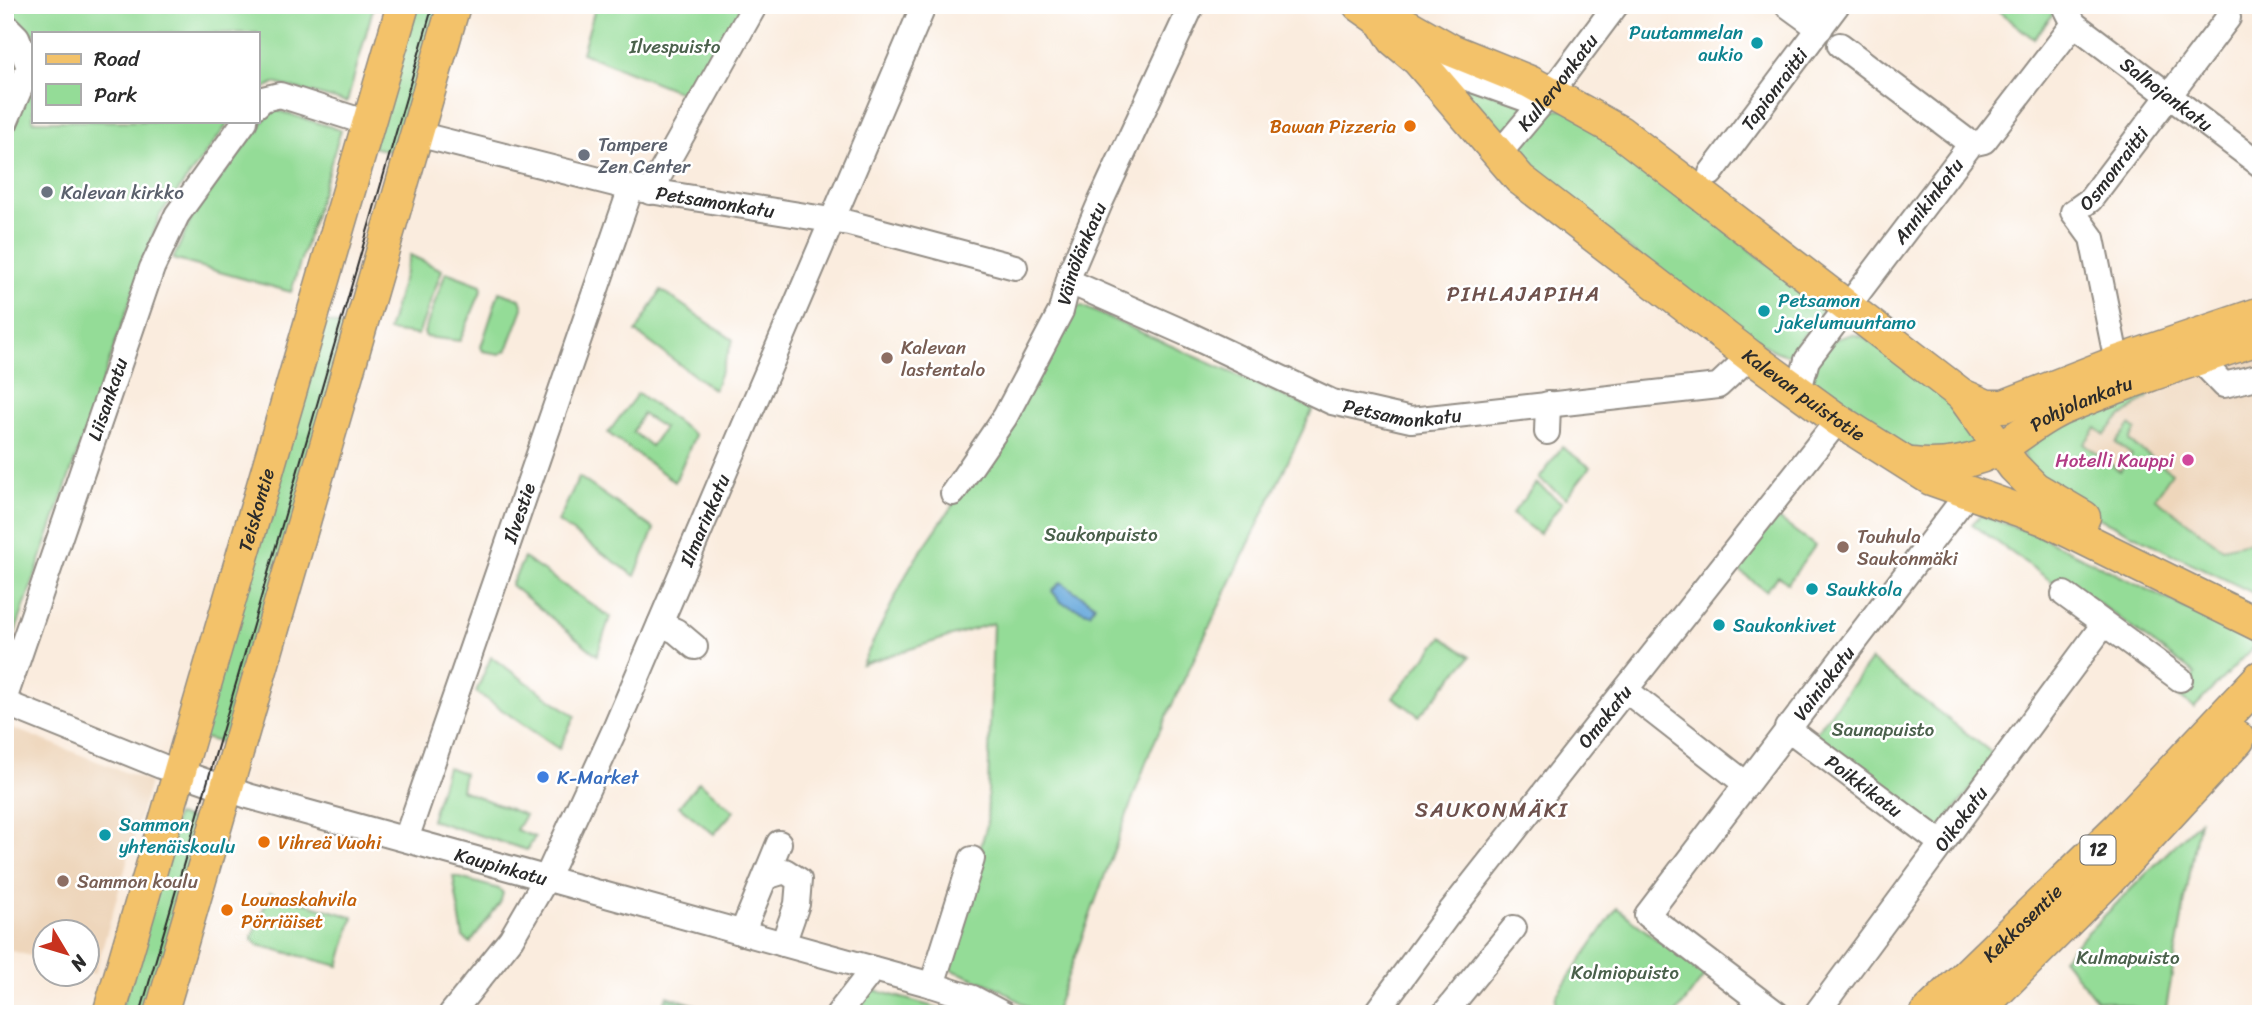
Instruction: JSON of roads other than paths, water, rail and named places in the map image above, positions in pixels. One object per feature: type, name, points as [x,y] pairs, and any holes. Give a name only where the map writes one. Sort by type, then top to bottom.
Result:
[{"type":"highway","name":"Kekkosentie","points":[[1928,1014],[2119,829],[2261,678]]},
{"type":"highway","name":"Kekkosentie","points":[[1973,1014],[2105,882],[2261,714]]},
{"type":"main road","name":"Teiskontie","points":[[109,1014],[402,5]]},
{"type":"main road","points":[[161,1014],[454,5]]},
{"type":"main road","name":"Kalevan puistotie","points":[[1380,11],[1451,50],[1551,92],[1593,115],[1642,148],[1846,308],[1962,394],[2000,448],[2028,481],[2047,496],[2221,595],[2261,626]]},
{"type":"main road","name":"Kalevan puistotie","points":[[1380,11],[1394,40],[1418,60],[1520,179],[1749,356],[1903,464],[1968,493],[2044,519],[2221,595],[2261,604]]},
{"type":"main road","name":"Pohjolankatu","points":[[1962,394],[1986,406],[2004,406],[2117,362],[2261,313]]},
{"type":"main road","name":"Pohjolankatu","points":[[1903,464],[1945,465],[2000,448],[2031,425],[2063,408],[2198,358],[2261,338]]},
{"type":"main road","name":"Vainiokatu","points":[[1968,493],[2000,448]]},
{"type":"street","name":"Ilvestie","points":[[405,839],[641,190],[755,5]]},
{"type":"street","name":"Ilmarinkatu","points":[[451,1014],[511,939],[547,877],[660,624],[924,5]]},
{"type":"street","name":"Väinölänkatu","points":[[953,492],[1004,417],[1061,310],[1071,271],[1100,203],[1192,5]]},
{"type":"street","name":"Kullervonkatu","points":[[1498,155],[1551,92],[1616,5]]},
{"type":"street","points":[[1787,5],[1820,29]]},
{"type":"street","name":"Tapionraitti","points":[[1711,173],[1837,5]]},
{"type":"street","name":"Salhojankatu","points":[[2072,15],[2169,96],[2261,165]]},
{"type":"street","name":"Annikinkatu","points":[[1799,390],[1807,360],[1971,144],[1984,141],[2072,15]]},
{"type":"street","points":[[2169,96],[2228,18]]},
{"type":"street","points":[[5,25],[17,37],[29,67],[5,123]]},
{"type":"street","points":[[1840,45],[1971,144]]},
{"type":"street","name":"Kalevan puistotie","points":[[1418,60],[1525,99],[1551,92]]},
{"type":"street","points":[[259,103],[263,99],[280,95],[368,123]]},
{"type":"street","name":"Osmonraitti","points":[[2117,362],[2092,238],[2073,212],[2090,200],[2169,96]]},
{"type":"street","name":"Liisankatu","points":[[5,697],[152,268],[177,215],[244,122]]},
{"type":"street","name":"Petsamonkatu","points":[[417,134],[641,190],[831,220],[1015,267]]},
{"type":"street","name":"Petsamonkatu","points":[[1070,282],[1332,402],[1411,420],[1718,386],[1749,356]]},
{"type":"street","points":[[2198,358],[2224,385],[2261,376]]},
{"type":"street","points":[[1547,432],[1548,404]]},
{"type":"street","name":"Omakatu","points":[[1375,1014],[1447,916],[1838,420]]},
{"type":"street","name":"Vainiokatu","points":[[1777,1014],[1647,915],[1968,493]]},
{"type":"street","points":[[2064,594],[2180,679]]},
{"type":"street","points":[[660,624],[676,631],[695,647]]},
{"type":"street","name":"Oikokatu","points":[[1816,1014],[2104,624]]},
{"type":"street","points":[[1627,691],[1746,784]]},
{"type":"street","name":"Kaupinkatu","points":[[5,704],[178,773],[226,789],[932,985],[973,998],[1003,1014]]},
{"type":"street","name":"Poikkikatu","points":[[1787,729],[1941,843]]},
{"type":"street","points":[[742,933],[779,843]]},
{"type":"street","points":[[932,985],[972,859]]},
{"type":"street","points":[[765,877],[785,871],[799,880],[797,904],[783,944]]},
{"type":"street","points":[[1444,1014],[1514,928]]},
{"type":"street","points":[[838,1014],[873,968]]},
{"type":"water","points":[[1061,582],[1095,605],[1090,613],[1062,603],[1052,591]]},
{"type":"tram line","points":[[140,1014],[433,5]]},
{"type":"place","name":"Puutammelan aukio","points":[[1757,43]]},
{"type":"place","name":"Bawan Pizzeria","points":[[1410,126]]},
{"type":"place","name":"Tampere Zen Center","points":[[584,155]]},
{"type":"place","name":"Kalevan kirkko","points":[[47,192]]},
{"type":"place","name":"Petsamon jakelumuuntamo","points":[[1764,311]]},
{"type":"place","name":"Kalevan lastentalo","points":[[887,358]]},
{"type":"place","name":"Hotelli Kauppi","points":[[2188,460]]},
{"type":"place","name":"Touhula Saukonmäki","points":[[1843,547]]},
{"type":"place","name":"Saukkola","points":[[1812,589]]},
{"type":"place","name":"Saukonkivet","points":[[1719,625]]},
{"type":"place","name":"K-Market","points":[[543,777]]},
{"type":"place","name":"Sammon yhtenäiskoulu","points":[[105,835]]},
{"type":"place","name":"Vihreä Vuohi","points":[[264,842]]},
{"type":"place","name":"Sammon koulu","points":[[63,881]]},
{"type":"place","name":"Lounaskahvila Pörriäiset","points":[[227,910]]},
{"type":"district","name":"PIHLAJAPIHA","points":[[1524,294]]},
{"type":"district","name":"SAUKONMÄKI","points":[[1492,810]]},
{"type":"park label","name":"Ilvespuisto","points":[[675,46]]},
{"type":"park label","name":"Saukonpuisto","points":[[1101,534]]},
{"type":"park label","name":"Saunapuisto","points":[[1883,729]]},
{"type":"park label","name":"Kulmapuisto","points":[[2128,957]]},
{"type":"park label","name":"Kolmiopuisto","points":[[1625,972]]}]
